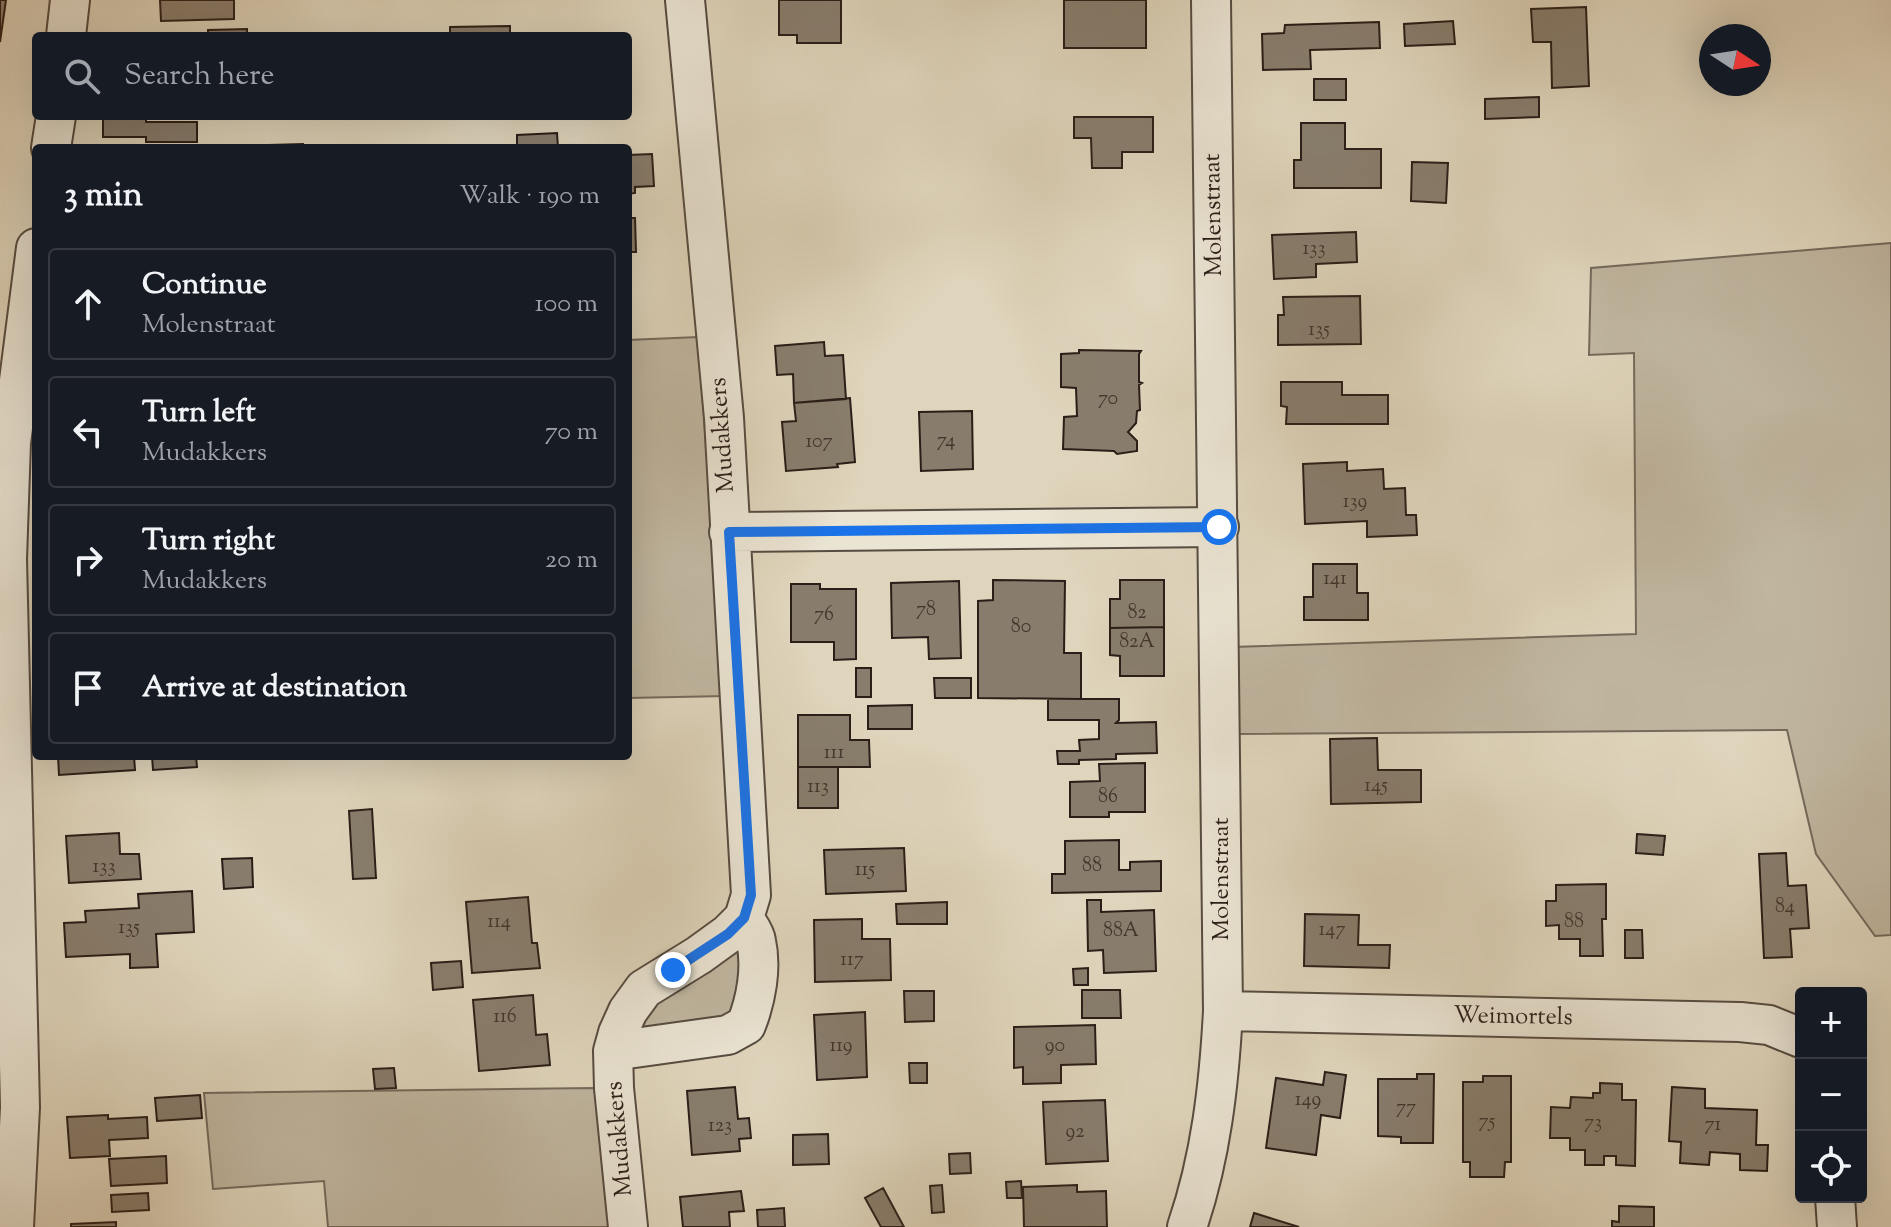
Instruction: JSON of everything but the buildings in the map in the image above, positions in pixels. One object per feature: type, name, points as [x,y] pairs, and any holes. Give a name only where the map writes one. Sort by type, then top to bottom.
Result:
[{"type":"street","points":[[66,32],[70,0]]},
{"type":"street","name":"Mudakkers","points":[[628,1227],[613,1051],[628,1011],[644,989],[709,948],[744,918],[751,895],[724,418],[685,0]]},
{"type":"street","name":"Molenstraat","points":[[1187,1227],[1201,1185],[1219,1082],[1223,1011],[1211,0]]},
{"type":"street","points":[[52,144],[55,120]]},
{"type":"street","points":[[14,1227],[20,1107],[7,559],[11,443],[32,279]]},
{"type":"street","points":[[729,532],[1219,527]]},
{"type":"street","name":"Mudakkers","points":[[613,1051],[728,1035],[746,1025],[755,1004],[757,979],[756,939],[744,918]]},
{"type":"street","name":"Weimortels","points":[[1223,1011],[1740,1022],[1769,1025],[1795,1036]]},
{"type":"street","points":[[1835,1203],[1837,1227]]},
{"type":"shaded area","points":[[1891,243],[1891,935],[1875,936],[1816,854],[1787,730],[1234,734],[1232,647],[1636,634],[1634,353],[1589,355],[1591,268]]},
{"type":"shaded area","points":[[698,337],[725,696],[632,698],[632,340]]},
{"type":"shaded area","points":[[732,946],[744,949],[743,1001],[728,1019],[642,1034],[633,1027],[643,1010]]},
{"type":"shaded area","points":[[594,1088],[613,1227],[328,1227],[324,1181],[213,1189],[204,1093]]},
{"type":"route","points":[[673,970],[728,934],[744,918],[751,895],[729,532],[1219,527]]}]
